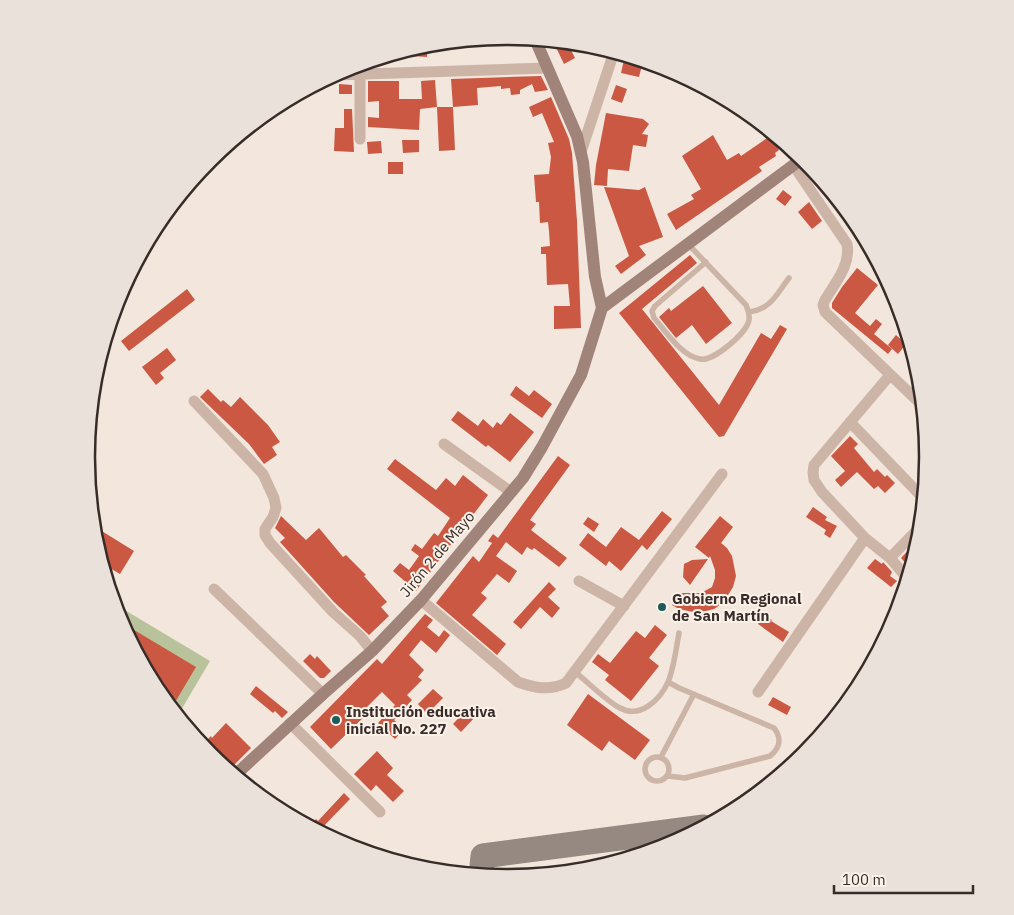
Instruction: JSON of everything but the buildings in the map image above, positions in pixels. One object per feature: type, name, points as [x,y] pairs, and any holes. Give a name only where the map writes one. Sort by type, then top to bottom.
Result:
[{"type":"main road","points":[[538,46],[577,136],[581,152],[595,278],[602,308],[797,164]]},
{"type":"main road","name":"Jirón 2 de Mayo","points":[[239,771],[290,723],[372,651],[421,600],[523,478],[581,375],[602,308]]},
{"type":"street","points":[[581,152],[612,59]]},
{"type":"street","points":[[354,74],[546,68]]},
{"type":"street","points":[[360,74],[360,139]]},
{"type":"street","points":[[806,173],[847,244],[849,252],[846,265],[825,300],[823,305],[825,312],[915,399]]},
{"type":"street","points":[[890,375],[814,465],[813,473],[814,480],[822,492],[865,538],[890,558],[903,573]]},
{"type":"street","points":[[194,401],[263,474],[274,498],[276,508],[273,517],[265,529],[264,535],[333,612],[360,636],[372,651]]},
{"type":"street","points":[[850,422],[918,493]]},
{"type":"street","points":[[444,444],[511,492]]},
{"type":"street","points":[[421,600],[518,682],[548,689],[566,683],[722,474]]},
{"type":"street","points":[[890,558],[912,535]]},
{"type":"street","points":[[758,692],[865,538]]},
{"type":"street","points":[[579,581],[624,606]]},
{"type":"street","points":[[214,589],[323,694]]},
{"type":"street","points":[[290,723],[380,812]]},
{"type":"lane","points":[[688,244],[706,262],[746,305],[750,319],[747,326],[733,341],[709,359],[701,360],[691,356],[681,348],[654,318],[652,311],[655,306],[706,262]]},
{"type":"lane","points":[[749,312],[767,307],[789,278]]},
{"type":"lane","points":[[575,672],[620,708],[638,712],[648,707],[668,682],[679,633]]},
{"type":"lane","points":[[668,682],[774,728],[780,737],[780,742],[775,752],[770,756],[685,778],[668,776]]},
{"type":"lane","points":[[661,757],[694,694]]},
{"type":"lane","points":[[661,757],[669,765],[668,776],[664,780],[653,781],[645,773],[644,768],[650,758],[661,757]]},
{"type":"green space","points":[[124,609],[210,661],[181,710],[150,664]]},
{"type":"taxiway","points":[[482,869],[483,856],[684,830]]},
{"type":"place","name":"Gobierno Regional de San Martín","points":[[662,607]]},
{"type":"place","name":"Institución educativa inicial No. 227","points":[[336,720]]}]
